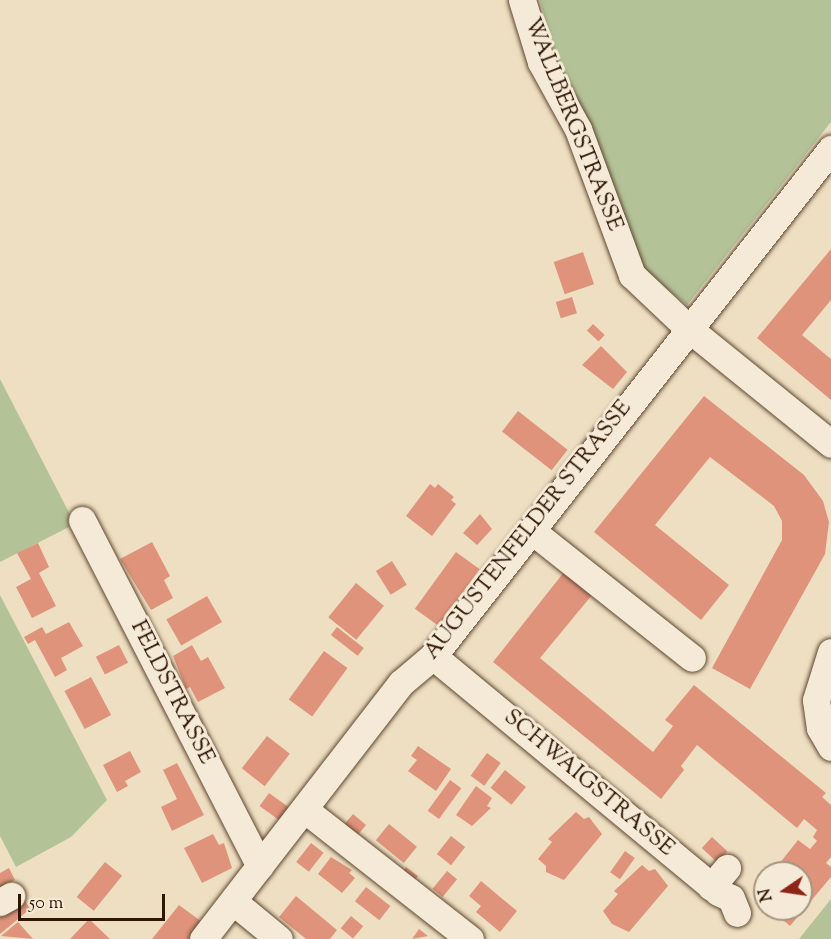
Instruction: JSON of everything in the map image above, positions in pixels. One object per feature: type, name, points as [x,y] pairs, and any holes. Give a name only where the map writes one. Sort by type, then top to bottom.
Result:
[{"type":"street","name":"WALLBERGSTRASSE","points":[[522,0],[541,62],[578,129],[632,275],[688,328],[831,444]]},
{"type":"street","name":"AUGUSTENFELDER STRASSE","points":[[203,939],[234,902],[401,683],[433,656],[688,328],[831,149]]},
{"type":"street","name":"FELDSTRASSE","points":[[82,520],[260,866]]},
{"type":"street","points":[[532,531],[692,658]]},
{"type":"street","points":[[831,652],[816,700],[819,728],[831,747]]},
{"type":"street","name":"SCHWAIGSTRASSE","points":[[433,656],[719,877],[737,913]]},
{"type":"street","points":[[304,809],[470,939]]},
{"type":"street","points":[[234,902],[279,939]]},
{"type":"green space","points":[[540,0],[831,0],[831,122],[687,305],[635,262],[561,75]]},
{"type":"green space","points":[[0,379],[75,524],[0,562]]},
{"type":"green space","points":[[0,595],[107,800],[71,837],[16,867],[0,836]]},
{"type":"green space","points":[[831,899],[831,939],[799,939]]},
{"type":"building","points":[[831,249],[831,300],[802,335],[831,359],[831,400],[757,338]]},
{"type":"building","points":[[583,252],[594,284],[565,294],[554,262]]},
{"type":"building","points":[[572,297],[577,313],[561,318],[556,302]]},
{"type":"building","points":[[593,324],[605,335],[599,341],[587,331]]},
{"type":"building","points":[[601,346],[627,372],[613,389],[582,365]]},
{"type":"building","points":[[704,396],[804,475],[823,501],[829,522],[825,554],[750,689],[712,668],[782,540],[782,521],[774,506],[710,457],[655,525],[729,585],[701,620],[594,532]]},
{"type":"building","points":[[518,411],[568,450],[552,470],[502,431]]},
{"type":"building","points":[[430,484],[435,488],[438,484],[454,497],[451,500],[456,504],[432,536],[406,516]]},
{"type":"building","points":[[480,514],[492,529],[477,545],[463,533]]},
{"type":"building","points":[[152,542],[170,576],[164,580],[173,598],[151,610],[120,559]]},
{"type":"building","points":[[38,543],[49,567],[39,573],[56,606],[32,618],[16,587],[31,579],[17,553]]},
{"type":"building","points":[[456,552],[479,569],[438,626],[415,609]]},
{"type":"building","points":[[392,561],[407,585],[391,595],[376,571]]},
{"type":"building","points":[[564,572],[592,595],[540,658],[653,752],[673,726],[665,720],[694,685],[826,793],[822,797],[831,805],[831,857],[826,863],[831,867],[831,877],[813,899],[813,861],[781,861],[798,840],[810,849],[817,841],[813,837],[817,830],[804,819],[797,828],[697,745],[681,766],[684,770],[661,799],[493,662]]},
{"type":"building","points":[[356,583],[384,606],[356,640],[328,617]]},
{"type":"building","points":[[207,596],[222,622],[181,645],[166,620]]},
{"type":"building","points":[[69,622],[83,646],[61,658],[67,670],[55,677],[35,640],[28,644],[24,637],[42,627],[46,634]]},
{"type":"building","points":[[337,627],[364,648],[358,656],[331,635]]},
{"type":"building","points":[[119,645],[128,663],[105,675],[96,657]]},
{"type":"building","points":[[192,645],[201,661],[208,657],[225,688],[198,702],[190,687],[186,689],[173,656]]},
{"type":"building","points":[[324,651],[347,668],[312,717],[289,700]]},
{"type":"building","points":[[91,677],[111,715],[85,729],[65,691]]},
{"type":"building","points":[[267,736],[290,754],[265,786],[242,768]]},
{"type":"building","points":[[418,746],[451,769],[436,791],[408,771],[417,760],[411,756]]},
{"type":"building","points":[[130,751],[141,772],[125,781],[128,786],[117,792],[103,765]]},
{"type":"building","points":[[487,753],[501,763],[484,786],[471,776]]},
{"type":"building","points":[[177,763],[204,815],[172,831],[161,807],[177,799],[163,770]]},
{"type":"building","points":[[505,770],[526,787],[512,805],[491,788]]},
{"type":"building","points":[[450,780],[461,788],[439,819],[428,811]]},
{"type":"building","points":[[476,786],[492,798],[487,806],[491,808],[472,826],[456,815]]},
{"type":"building","points":[[269,793],[288,807],[279,820],[260,806]]},
{"type":"building","points":[[576,812],[584,819],[589,817],[602,834],[564,880],[546,872],[546,866],[538,859],[552,842],[548,839]]},
{"type":"building","points":[[353,814],[366,825],[356,837],[343,826]]},
{"type":"building","points":[[389,824],[417,847],[404,863],[376,840]]},
{"type":"building","points":[[213,834],[219,845],[224,843],[232,868],[202,883],[184,848]]},
{"type":"building","points":[[451,836],[465,847],[451,865],[437,854]]},
{"type":"building","points":[[712,837],[727,851],[717,862],[702,848]]},
{"type":"building","points":[[311,843],[324,853],[309,872],[296,862]]},
{"type":"building","points":[[625,851],[635,858],[620,879],[610,872]]},
{"type":"building","points":[[331,857],[352,870],[349,873],[355,878],[342,893],[318,874]]},
{"type":"building","points":[[105,862],[122,876],[94,911],[77,897]]},
{"type":"building","points":[[642,865],[649,871],[655,869],[668,886],[629,932],[612,924],[603,911],[618,894],[614,891]]},
{"type":"building","points":[[406,867],[418,876],[413,883],[401,874]]},
{"type":"building","points":[[9,868],[15,880],[0,888],[0,873]]},
{"type":"building","points":[[447,871],[457,879],[443,897],[433,889]]},
{"type":"building","points":[[481,881],[517,911],[500,932],[476,912],[481,906],[469,896]]},
{"type":"building","points":[[366,887],[390,906],[379,920],[355,901]]},
{"type":"building","points":[[296,896],[337,930],[330,939],[306,939],[279,917]]},
{"type":"building","points":[[23,897],[30,909],[0,934],[0,917]]},
{"type":"building","points":[[179,905],[202,922],[189,939],[152,939]]},
{"type":"building","points":[[351,916],[363,926],[353,939],[341,928]]},
{"type":"building","points":[[89,919],[110,939],[70,939]]},
{"type":"building","points":[[784,921],[794,921],[790,926]]},
{"type":"building","points":[[18,922],[33,939],[1,936]]},
{"type":"building","points":[[419,929],[428,936],[412,939]]}]
